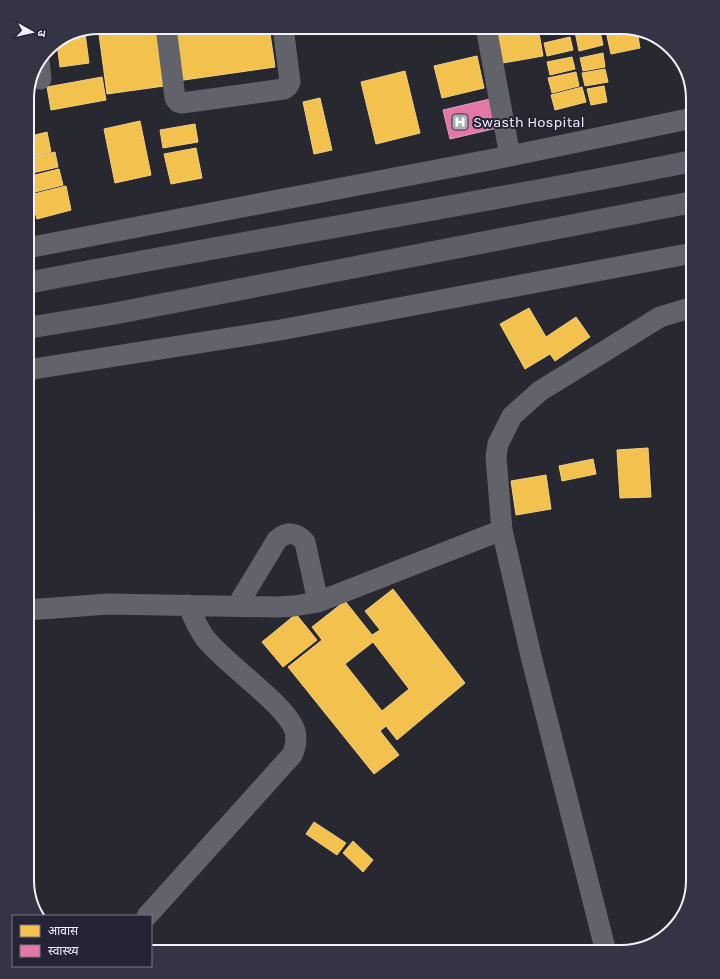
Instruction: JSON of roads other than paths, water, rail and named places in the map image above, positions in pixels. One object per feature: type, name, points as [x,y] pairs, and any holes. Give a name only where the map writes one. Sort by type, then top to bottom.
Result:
[{"type":"main road","points":[[34,282],[129,263],[524,194],[686,162]]},
{"type":"main road","points":[[34,327],[128,311],[686,203]]},
{"type":"street","points":[[167,34],[175,98],[178,102],[182,103],[284,89],[290,82],[284,34]]},
{"type":"street","points":[[487,34],[510,156]]},
{"type":"street","points":[[34,247],[510,156],[686,119]]},
{"type":"street","points":[[34,369],[280,330],[686,254]]},
{"type":"street","points":[[604,945],[531,656],[502,530],[496,457],[498,444],[512,416],[540,391],[660,317],[686,309]]},
{"type":"street","points":[[34,609],[108,604],[294,606],[318,602],[502,530]]},
{"type":"street","points":[[237,606],[277,540],[282,535],[290,533],[298,535],[305,542],[318,602]]},
{"type":"street","points":[[148,915],[286,761],[296,747],[294,730],[285,716],[225,660],[197,626],[188,605]]},
{"type":"place","name":"Swasth Hospital","points":[[460,122]]}]
